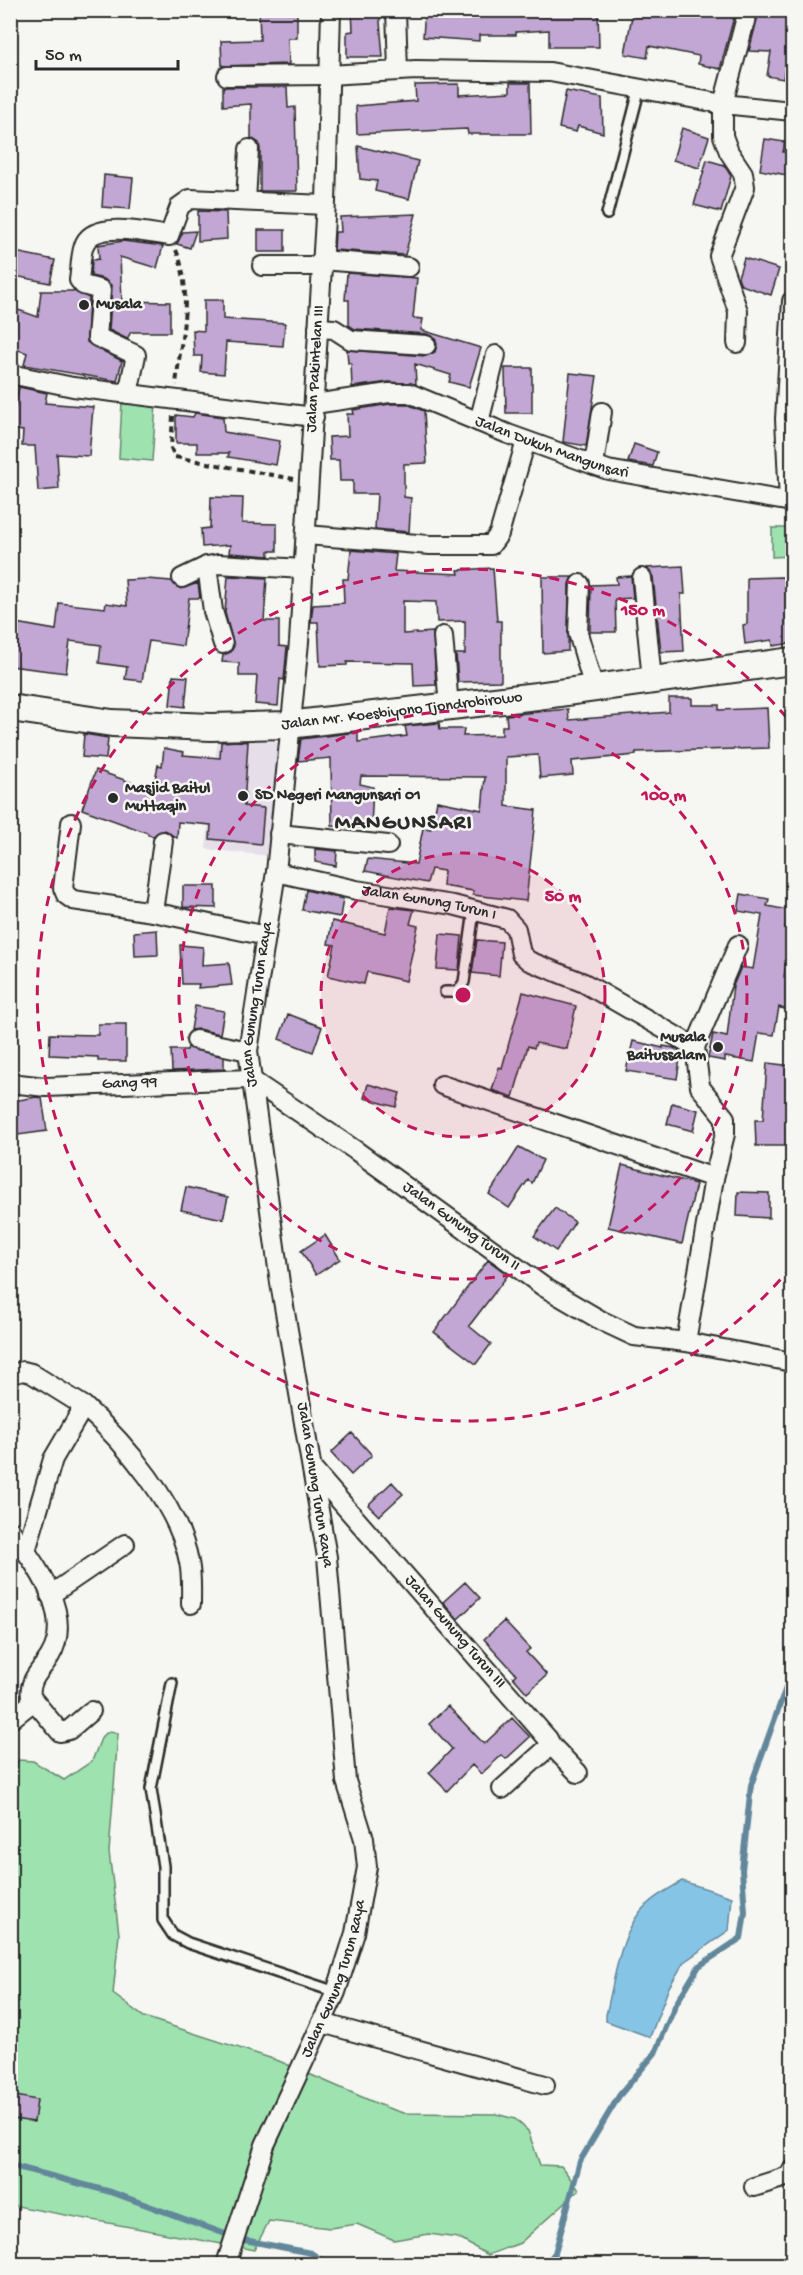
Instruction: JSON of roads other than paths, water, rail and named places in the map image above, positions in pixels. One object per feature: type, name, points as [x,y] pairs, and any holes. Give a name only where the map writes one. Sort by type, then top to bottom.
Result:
[{"type":"main road","name":"Jalan Mr. Koesbiyono Tjondrobirowo","points":[[10,708],[112,723],[211,727],[288,725],[449,707],[792,661]]},
{"type":"street","name":"Jalan Pakintelan III","points":[[288,725],[304,569],[310,482],[326,206],[331,10]]},
{"type":"street","points":[[396,10],[398,71]]},
{"type":"street","points":[[737,343],[738,311],[719,256],[745,187],[743,172],[729,152],[723,136],[723,104],[748,10]]},
{"type":"street","points":[[227,76],[328,75],[398,71],[549,72],[723,104],[792,111]]},
{"type":"street","points":[[246,201],[249,149]]},
{"type":"street","points":[[128,394],[136,356],[96,334],[102,293],[100,288],[83,285],[79,280],[84,244],[96,233],[112,229],[169,236],[183,202],[190,199],[326,206]]},
{"type":"street","points":[[262,266],[321,263],[410,267]]},
{"type":"street","points":[[791,502],[784,419],[792,301]]},
{"type":"street","points":[[318,328],[334,329],[351,340],[426,345]]},
{"type":"street","points":[[479,422],[496,355]]},
{"type":"street","name":"Jalan Dukuh Mangunsari","points":[[10,374],[73,387],[174,401],[314,411],[389,393],[410,393],[526,441],[608,470],[791,502]]},
{"type":"street","points":[[594,465],[602,412]]},
{"type":"street","points":[[306,535],[430,545],[491,545],[499,534],[526,441]]},
{"type":"street","points":[[182,578],[207,566],[304,569]]},
{"type":"street","points":[[207,566],[213,611],[223,644]]},
{"type":"street","points":[[642,578],[652,680]]},
{"type":"street","points":[[580,584],[578,633],[594,688]]},
{"type":"street","points":[[443,636],[449,707]]},
{"type":"street","name":"Jalan Gunung Turun Raya","points":[[228,2258],[265,2145],[336,1992],[355,1933],[367,1867],[364,1839],[345,1772],[327,1557],[280,1283],[248,1051],[276,872],[288,725]]},
{"type":"street","points":[[71,823],[63,879],[66,895],[73,900],[153,912],[266,936]]},
{"type":"street","points":[[279,834],[388,846]]},
{"type":"street","points":[[153,912],[163,841]]},
{"type":"street","name":"Jalan Gunung Turun I","points":[[276,872],[507,919],[516,929],[521,954],[529,961],[584,982],[695,1047]]},
{"type":"street","points":[[686,1342],[714,1178],[725,1134],[725,1118],[700,1087],[695,1047],[738,945]]},
{"type":"street","points":[[196,1040],[248,1051]]},
{"type":"street","name":"Gang 99","points":[[10,1083],[46,1087],[250,1078]]},
{"type":"street","name":"Jalan Gunung Turun II","points":[[250,1078],[355,1150],[544,1287],[602,1321],[634,1336],[686,1342],[792,1362]]},
{"type":"street","points":[[442,1085],[714,1178]]},
{"type":"street","points":[[12,1374],[23,1371],[31,1373],[84,1406],[123,1443],[170,1515],[190,1563],[191,1604]]},
{"type":"street","points":[[26,1551],[53,1459],[84,1406]]},
{"type":"street","name":"Jalan Gunung Turun III","points":[[314,1471],[551,1745],[578,1773]]},
{"type":"street","points":[[10,1530],[26,1551],[57,1612],[57,1631],[50,1655],[31,1684],[30,1693],[60,1732],[69,1730],[91,1711]]},
{"type":"street","points":[[50,1595],[124,1544]]},
{"type":"street","points":[[10,1720],[34,1701]]},
{"type":"street","points":[[502,1789],[551,1745]]},
{"type":"street","points":[[322,2024],[545,2085]]},
{"type":"street","points":[[754,2187],[789,2176],[792,2170]]},
{"type":"lane","points":[[607,214],[640,87]]},
{"type":"lane","points":[[445,992],[458,992],[464,982],[474,911]]},
{"type":"lane","points":[[172,1683],[153,1767],[151,1789],[159,1834],[163,1920],[167,1929],[188,1943],[336,1992]]},
{"type":"water","points":[[682,1881],[732,1897],[729,1930],[684,1962],[669,1987],[650,2037],[606,2021],[618,1961],[633,1923],[649,1903]]},
{"type":"waterway","points":[[546,2264],[555,2253],[580,2161],[619,2096],[655,2053],[676,2004],[699,1966],[741,1938],[745,1912],[742,1870],[751,1785],[788,1682],[792,1678]]},
{"type":"waterway","points":[[10,2165],[111,2192],[239,2239],[311,2253],[328,2264]]},
{"type":"place","name":"Musala","points":[[84,305]]},
{"type":"place","name":"SD Negeri Mangunsari 01","points":[[243,796]]},
{"type":"place","name":"Masjid Baitul Muttaqin","points":[[113,798]]},
{"type":"place","name":"Musala Baitussalam","points":[[718,1047]]},
{"type":"district","name":"MANGUNSARI","points":[[404,824]]}]
